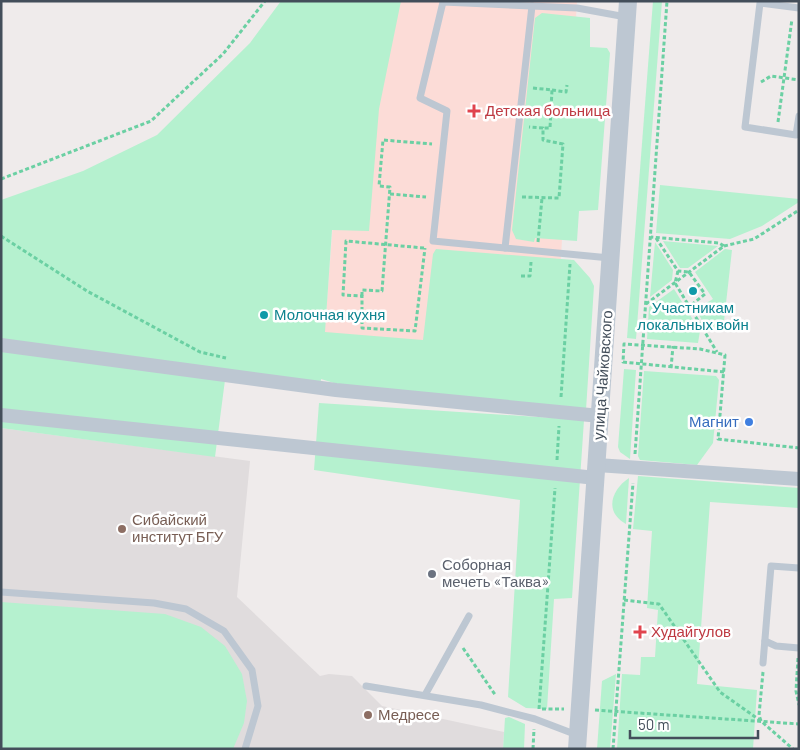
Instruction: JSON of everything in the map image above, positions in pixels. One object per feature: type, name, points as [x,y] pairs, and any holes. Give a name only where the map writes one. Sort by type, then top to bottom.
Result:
[{"type":"street","name":"улица Чайковского","points":[[577,742],[627,9]]},
{"type":"street","points":[[1,345],[336,390],[600,416]]},
{"type":"street","points":[[1,415],[556,474],[634,468],[799,479]]},
{"type":"lane","points":[[611,258],[433,241],[447,111],[420,98],[443,2],[627,9]]},
{"type":"lane","points":[[796,7],[760,3],[745,127],[796,135],[799,116]]},
{"type":"lane","points":[[505,248],[532,6]]},
{"type":"lane","points":[[763,663],[771,566],[799,568]]},
{"type":"lane","points":[[1,592],[154,603],[186,609],[224,630],[252,670],[258,706],[245,749]]},
{"type":"lane","points":[[425,696],[470,616]]},
{"type":"lane","points":[[765,641],[776,646],[798,648]]},
{"type":"lane","points":[[366,686],[506,711],[535,719],[577,742]]},
{"type":"path","points":[[1,179],[151,121],[223,54],[265,1]]},
{"type":"path","points":[[613,749],[667,1]]},
{"type":"path","points":[[777,132],[796,7]]},
{"type":"path","points":[[749,89],[771,76],[799,80]]},
{"type":"path","points":[[523,88],[566,92],[567,85]]},
{"type":"path","points":[[519,126],[550,128],[552,90]]},
{"type":"path","points":[[511,196],[559,198],[563,144],[542,140],[543,128]]},
{"type":"path","points":[[433,241],[425,248],[416,331],[362,328],[362,290],[382,291],[390,194],[390,187],[379,186],[384,140],[443,144]]},
{"type":"path","points":[[390,194],[438,198]]},
{"type":"path","points":[[520,276],[530,276],[542,198]]},
{"type":"path","points":[[646,304],[724,246],[754,239],[799,210]]},
{"type":"path","points":[[1,236],[86,291],[200,352],[227,359]]},
{"type":"path","points":[[651,237],[719,243],[724,246]]},
{"type":"path","points":[[656,238],[678,271]]},
{"type":"path","points":[[362,296],[343,295],[346,241],[425,248]]},
{"type":"path","points":[[533,749],[535,719],[539,708],[570,254]]},
{"type":"path","points":[[678,271],[689,272],[705,294],[689,307]]},
{"type":"path","points":[[674,283],[678,271]]},
{"type":"path","points":[[674,283],[717,353]]},
{"type":"path","points":[[724,372],[623,362],[624,344],[673,346],[700,349],[725,355],[724,372],[718,439],[799,448]]},
{"type":"path","points":[[672,368],[673,346]]},
{"type":"path","points":[[624,600],[659,604],[720,692],[761,721],[794,749]]},
{"type":"path","points":[[457,639],[506,711]]},
{"type":"path","points":[[798,648],[796,691],[799,705]]},
{"type":"path","points":[[761,721],[759,715],[763,663]]},
{"type":"path","points":[[616,710],[799,724]]},
{"type":"shaded area","points":[[350,1],[577,1],[552,399],[321,379]]},
{"type":"shaded area","name":"Сибайский институт БГУ","points":[[1,428],[250,461],[237,597],[320,676],[329,674],[352,676],[382,706],[504,732],[503,749],[1,749]]},
{"type":"green space","points":[[281,1],[401,1],[379,109],[369,231],[332,230],[325,332],[423,340],[433,254],[436,249],[574,260],[590,278],[594,286],[586,410],[353,389],[321,379],[320,388],[225,380],[215,457],[1,428],[1,200],[83,171],[157,135],[250,43]]},
{"type":"green space","points":[[653,1],[662,1],[636,339],[627,338]]},
{"type":"green space","points":[[542,13],[590,18],[590,47],[607,48],[610,53],[598,210],[579,211],[577,241],[535,238],[534,242],[516,239],[512,230],[535,18]]},
{"type":"green space","points":[[660,185],[799,199],[799,202],[762,226],[730,239],[656,233]]},
{"type":"green space","points":[[663,241],[718,246],[688,268],[680,268]]},
{"type":"green space","points":[[655,242],[673,270],[672,280],[650,297]]},
{"type":"green space","points":[[725,249],[732,250],[723,330],[706,328],[696,309],[713,299],[695,272]]},
{"type":"green space","points":[[674,289],[700,331],[698,343],[647,339],[649,307]]},
{"type":"green space","points":[[624,369],[636,370],[630,459],[620,452],[618,447]]},
{"type":"green space","points":[[644,371],[716,376],[719,380],[713,443],[697,465],[640,460],[638,456]]},
{"type":"green space","points":[[319,403],[584,420],[572,598],[554,599],[547,709],[526,708],[508,697],[520,500],[314,470]]},
{"type":"green space","points":[[638,476],[799,488],[799,508],[710,502],[697,684],[757,690],[753,749],[617,749],[622,674],[640,675],[641,657],[655,657],[658,610],[647,608],[652,531],[633,529]]},
{"type":"green space","points":[[629,478],[626,524],[615,513],[612,501],[618,489]]},
{"type":"green space","points":[[1,602],[165,614],[201,627],[225,646],[242,674],[247,701],[244,723],[233,749],[1,749]]},
{"type":"green space","points":[[616,674],[610,749],[597,749],[602,681]]},
{"type":"green space","points":[[509,717],[525,724],[524,749],[503,749],[505,718]]},
{"type":"place","name":"Детская больница","points":[[474,111]]},
{"type":"place","name":"Участникам локальных войн","points":[[693,291]]},
{"type":"place","name":"Молочная кухня","points":[[264,315]]},
{"type":"place","name":"Магнит","points":[[749,422]]},
{"type":"place","name":"Сибайский институт БГУ","points":[[122,529]]},
{"type":"place","name":"Соборная мечеть «Таква»","points":[[432,574]]},
{"type":"place","name":"Худайгулов","points":[[640,632]]},
{"type":"place","name":"Медресе","points":[[368,715]]}]
